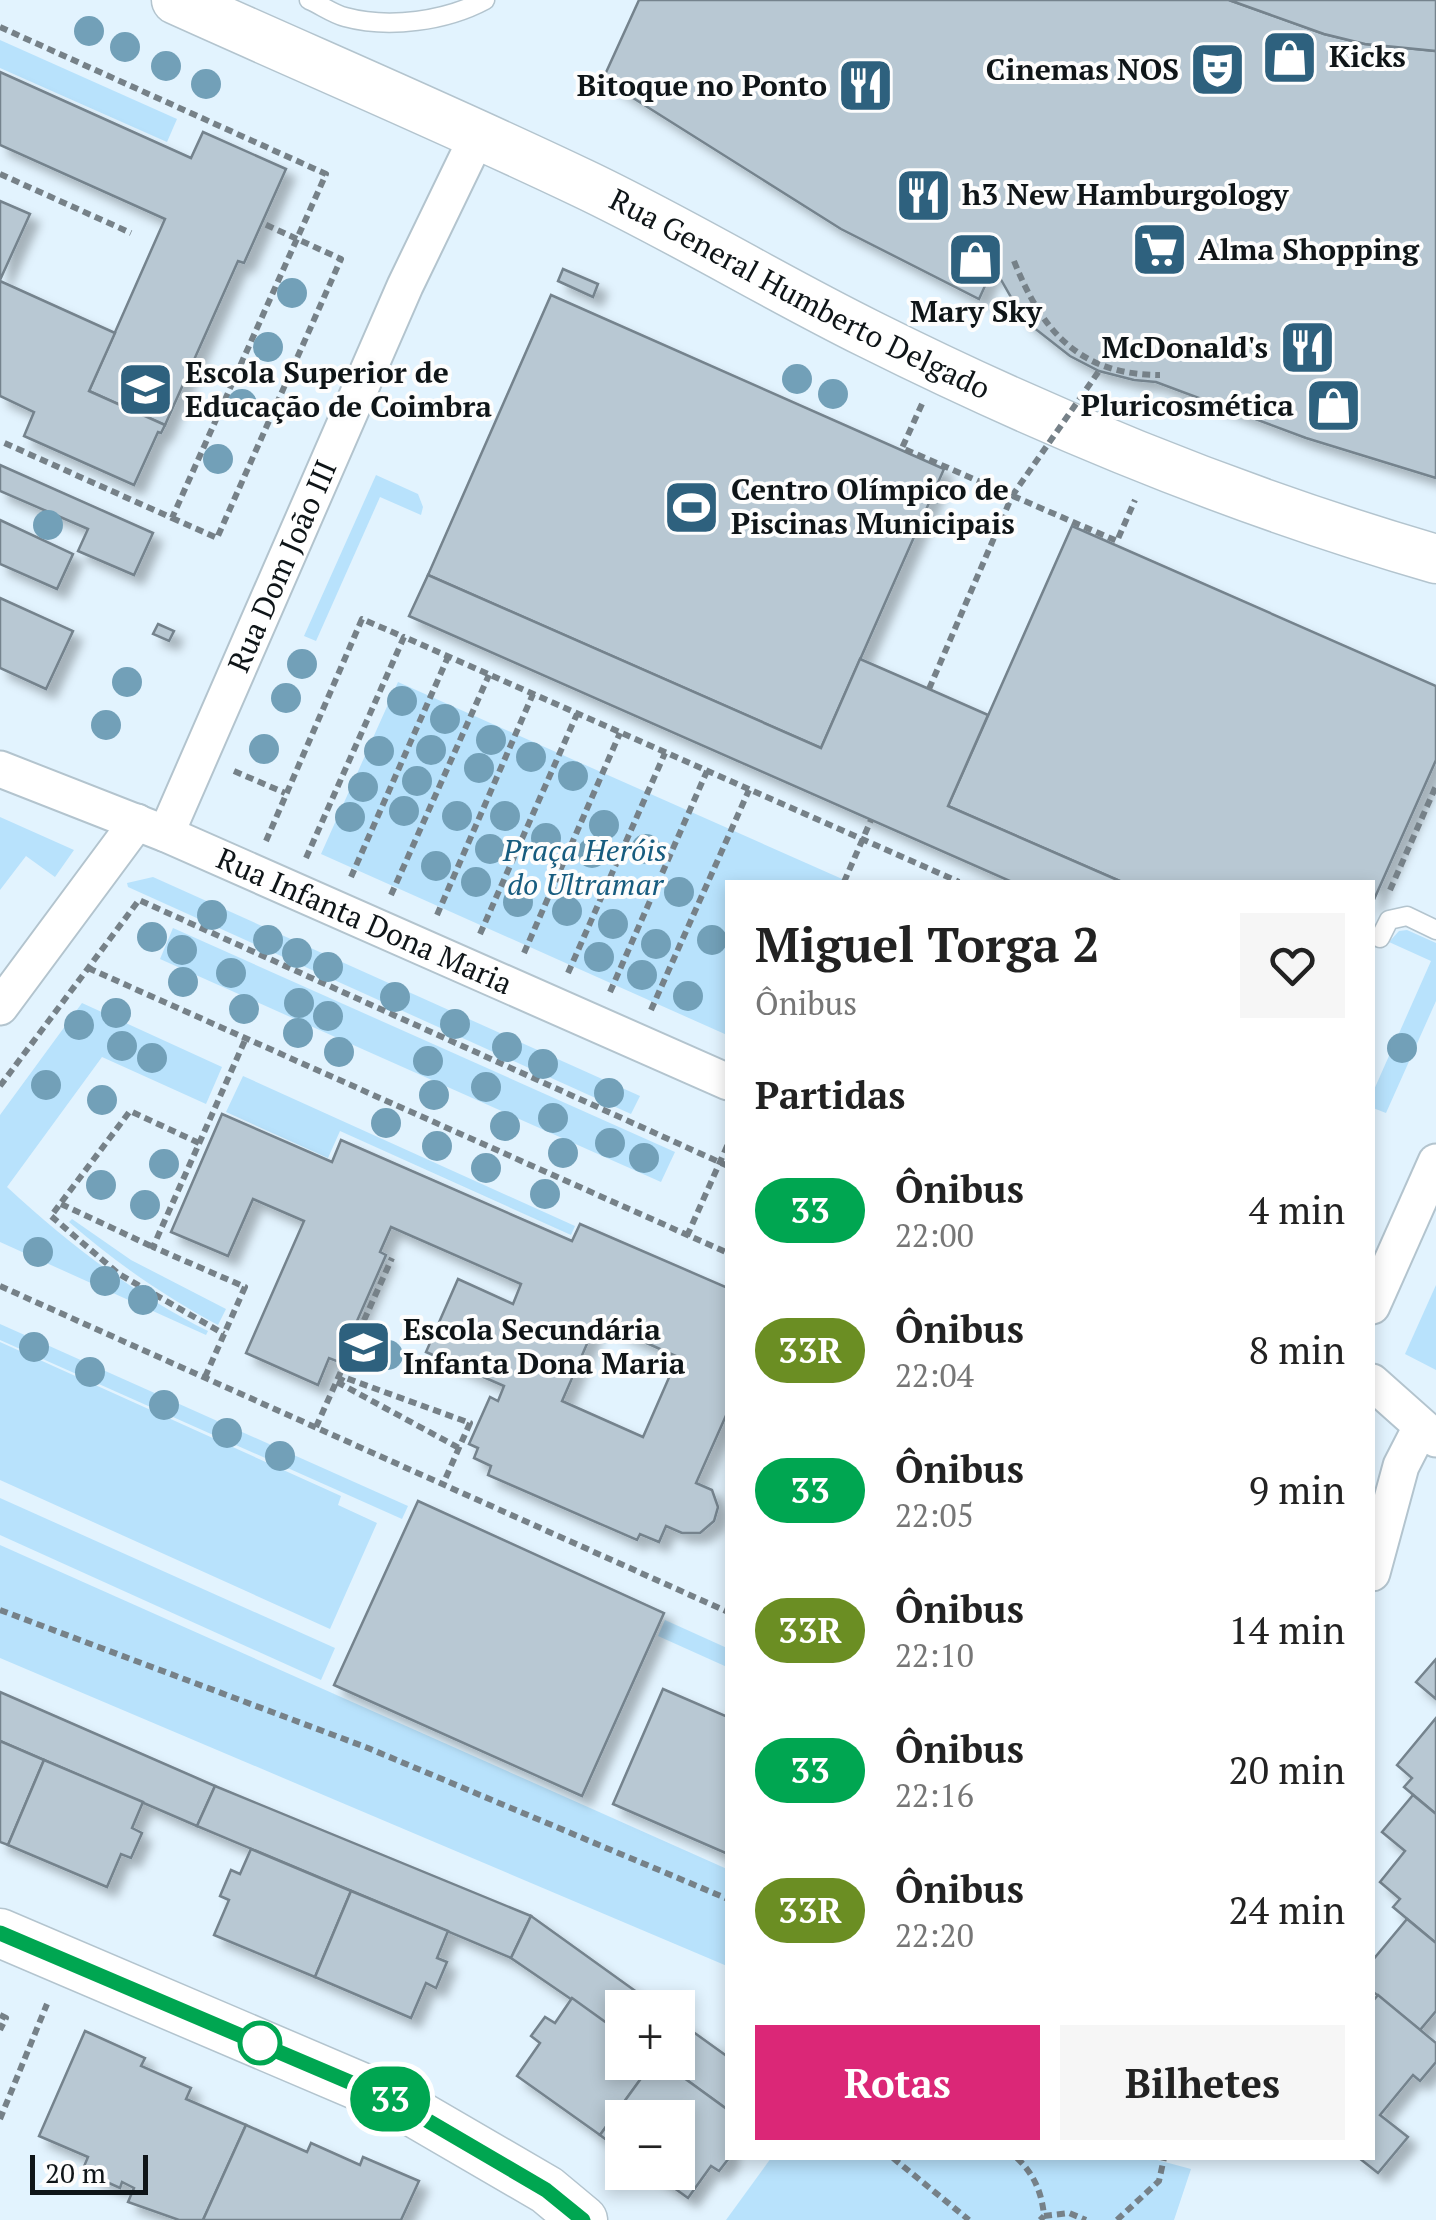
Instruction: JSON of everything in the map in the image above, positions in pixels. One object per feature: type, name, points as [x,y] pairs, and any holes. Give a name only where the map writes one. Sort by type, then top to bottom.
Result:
[{"type":"main road","name":"Rua General Humberto Delgado","points":[[176,0],[583,183],[867,334],[1044,417],[1152,462],[1344,532],[1436,559]]},
{"type":"main road","points":[[0,1932],[394,2101],[546,2190],[583,2220]]},
{"type":"street","name":"Rua Dom João III","points":[[0,1006],[152,828],[477,137]]},
{"type":"street","name":"Rua Infanta Dona Maria","points":[[0,769],[152,828],[725,1081]]},
{"type":"street","points":[[1375,1299],[1436,1162]]},
{"type":"street","points":[[1375,1385],[1428,1433],[1400,1466],[1375,1562]]},
{"type":"lane","points":[[309,0],[345,17],[402,22],[466,10],[485,0]]},
{"type":"lane","points":[[1380,938],[1389,920],[1406,916],[1436,930]]},
{"type":"path","points":[[0,27],[326,174],[172,518]]},
{"type":"path","points":[[0,174],[131,233]]},
{"type":"path","points":[[0,441],[217,538],[342,258],[262,223]]},
{"type":"path","points":[[1014,261],[1026,291],[1052,333],[1073,352],[1101,369],[1160,376]]},
{"type":"path","points":[[929,689],[1012,496],[1101,369]]},
{"type":"path","points":[[902,448],[1117,542]]},
{"type":"path","points":[[264,840],[362,619],[954,880]]},
{"type":"path","points":[[321,865],[306,858],[404,638]]},
{"type":"path","points":[[350,878],[448,656]]},
{"type":"path","points":[[390,896],[489,674]]},
{"type":"path","points":[[436,916],[534,694]]},
{"type":"path","points":[[479,935],[577,714]]},
{"type":"path","points":[[523,954],[620,733]]},
{"type":"path","points":[[567,974],[665,753]]},
{"type":"path","points":[[224,766],[285,793]]},
{"type":"path","points":[[609,993],[707,771]]},
{"type":"path","points":[[1388,896],[1436,786]]},
{"type":"path","points":[[650,1011],[749,790]]},
{"type":"path","points":[[845,880],[871,820]]},
{"type":"path","points":[[336,872],[364,884]]},
{"type":"path","points":[[377,890],[406,903]]},
{"type":"path","points":[[0,1086],[138,900],[723,1165],[688,1236]]},
{"type":"path","points":[[421,909],[450,922]]},
{"type":"path","points":[[465,928],[494,942]]},
{"type":"path","points":[[508,948],[538,961]]},
{"type":"path","points":[[88,968],[725,1253]]},
{"type":"path","points":[[552,968],[581,980]]},
{"type":"path","points":[[595,986],[623,999]]},
{"type":"path","points":[[637,1005],[668,1018]]},
{"type":"path","points":[[153,1246],[246,1038]]},
{"type":"path","points":[[199,1143],[130,1111],[52,1216],[81,1244],[146,1291],[224,1334]]},
{"type":"path","points":[[60,1204],[245,1287],[204,1378]]},
{"type":"path","points":[[316,1427],[392,1258]]},
{"type":"path","points":[[0,1286],[725,1611]]},
{"type":"path","points":[[338,1383],[342,1377],[470,1423],[443,1484]]},
{"type":"path","points":[[338,1383],[459,1448]]},
{"type":"path","points":[[0,1610],[368,1748],[725,1899]]},
{"type":"path","points":[[0,2118],[47,2004]]},
{"type":"path","points":[[0,2015],[6,2018],[0,2030]]},
{"type":"path","points":[[895,2160],[970,2220]]},
{"type":"path","points":[[1019,2160],[1042,2195],[1042,2218],[1069,2213],[1086,2220]]},
{"type":"path","points":[[1117,2220],[1159,2182],[1164,2160]]},
{"type":"green space","points":[[0,40],[177,119],[167,142],[0,68]]},
{"type":"green space","points":[[376,475],[418,494],[423,507],[421,515],[380,497],[316,641],[304,636]]},
{"type":"green space","name":"Praça Heróis do Ultramar","points":[[398,682],[844,880],[725,880],[725,1034],[321,854]]},
{"type":"green space","points":[[0,817],[74,850],[55,877],[26,856],[0,890]]},
{"type":"green space","points":[[153,877],[640,1096],[631,1114],[128,887],[127,883]]},
{"type":"green space","points":[[173,928],[675,1152],[661,1182],[160,959]]},
{"type":"green space","points":[[1407,930],[1436,943],[1436,1001],[1386,1113],[1375,1109],[1375,1087],[1431,961],[1389,942],[1399,931]]},
{"type":"green space","points":[[82,1003],[222,1067],[206,1104],[102,1057],[7,1187],[102,1266],[208,1331],[206,1335],[0,1242],[0,1115]]},
{"type":"green space","points":[[243,1076],[575,1226],[571,1235],[340,1131],[328,1158],[226,1112]]},
{"type":"green space","points":[[72,1219],[131,1260],[226,1309],[218,1325],[123,1265],[69,1222]]},
{"type":"green space","points":[[1436,1285],[1436,1370],[1405,1354]]},
{"type":"green space","points":[[0,1324],[408,1506],[402,1519],[0,1340]]},
{"type":"green space","points":[[0,1342],[341,1496],[338,1505],[377,1523],[330,1629],[0,1480]]},
{"type":"green space","points":[[0,1498],[335,1648],[321,1680],[0,1535]]},
{"type":"green space","points":[[0,1545],[725,1868],[725,1965],[0,1658]]},
{"type":"green space","points":[[665,1620],[725,1647],[725,1666],[658,1636]]},
{"type":"green space","points":[[770,2160],[1157,2160],[1191,2169],[1174,2220],[726,2220]]},
{"type":"building","name":"Alma Shopping","points":[[639,0],[1229,0],[1324,34],[1365,44],[1436,51],[1436,478],[1306,438],[1156,382],[1099,371],[1070,356],[1024,320],[996,271],[990,275],[979,299],[841,229],[603,79]]},
{"type":"building","points":[[1229,0],[1436,0],[1436,51],[1365,44],[1324,34]]},
{"type":"building","points":[[0,72],[191,158],[203,132],[286,169],[244,263],[238,261],[165,425],[89,391],[165,219],[0,145]]},
{"type":"building","points":[[0,201],[30,214],[0,280]]},
{"type":"building","points":[[563,269],[598,284],[593,297],[558,281]]},
{"type":"building","points":[[0,281],[115,333],[89,391],[165,425],[158,432],[134,485],[24,436],[34,412],[0,396]]},
{"type":"building","name":"Centro Olímpico de Piscinas Municipais","points":[[551,295],[944,469],[821,748],[428,575]]},
{"type":"building","points":[[0,465],[153,533],[134,575],[78,551],[88,529],[0,491]]},
{"type":"building","points":[[0,520],[73,554],[57,589],[0,564]]},
{"type":"building","points":[[1072,526],[1436,686],[1436,760],[1375,897],[1375,880],[1117,880],[948,806]]},
{"type":"building","points":[[428,575],[821,748],[860,659],[988,715],[948,806],[1117,880],[1007,880],[409,616]]},
{"type":"building","points":[[0,598],[73,631],[46,689],[0,668]]},
{"type":"building","points":[[158,624],[174,631],[169,641],[153,634]]},
{"type":"building","points":[[222,1114],[332,1162],[341,1140],[572,1241],[580,1224],[725,1287],[725,1418],[696,1483],[712,1490],[718,1507],[714,1521],[700,1533],[682,1533],[666,1526],[659,1542],[640,1534],[637,1540],[488,1475],[491,1466],[474,1458],[478,1448],[469,1444],[490,1397],[498,1401],[504,1386],[426,1352],[458,1279],[513,1304],[521,1284],[391,1227],[380,1252],[386,1255],[339,1362],[329,1358],[318,1385],[246,1353],[304,1221],[253,1199],[228,1256],[171,1232]],"holes":[[[597,1321],[678,1357],[643,1437],[562,1401]]]},
{"type":"building","points":[[418,1501],[664,1613],[582,1796],[334,1685]]},
{"type":"building","points":[[1436,1659],[1436,1699],[1416,1682]]},
{"type":"building","points":[[663,1689],[725,1716],[725,1853],[613,1804]]},
{"type":"building","points":[[0,1692],[215,1786],[197,1826],[0,1741]]},
{"type":"building","points":[[1436,1718],[1436,1814],[1404,1787],[1412,1778],[1397,1765]]},
{"type":"building","points":[[0,1741],[44,1760],[8,1845],[0,1842]]},
{"type":"building","points":[[44,1760],[143,1802],[132,1828],[142,1833],[131,1858],[121,1854],[107,1887],[8,1845]]},
{"type":"building","points":[[215,1786],[531,1916],[511,1958],[197,1826]]},
{"type":"building","points":[[1413,1795],[1436,1814],[1436,1943],[1393,1907],[1400,1899],[1380,1882],[1405,1851],[1382,1832]]},
{"type":"building","points":[[251,1849],[351,1891],[315,1977],[214,1935],[229,1900],[220,1896],[231,1870],[240,1874]]},
{"type":"building","points":[[351,1891],[448,1931],[437,1958],[447,1962],[436,1988],[426,1983],[411,2018],[315,1977]]},
{"type":"building","points":[[531,1916],[634,1990],[605,1990],[605,2022],[511,1958]]},
{"type":"building","points":[[1407,1919],[1436,1943],[1436,2011],[1420,2030],[1375,1993],[1375,1957]]},
{"type":"building","points":[[1378,1995],[1436,2043],[1436,2062],[1420,2081],[1413,2075],[1380,2115],[1408,2137],[1378,2173],[1362,2160],[1375,2160]]},
{"type":"building","points":[[572,1998],[605,2022],[605,2080],[640,2080],[625,2100],[605,2100],[605,2128],[600,2135],[517,2076],[540,2043],[531,2036],[545,2017],[555,2023]]},
{"type":"building","points":[[85,2031],[145,2058],[141,2066],[191,2088],[186,2099],[246,2125],[203,2220],[179,2220],[128,2202],[134,2188],[122,2182],[120,2188],[82,2171],[88,2157],[39,2136]]},
{"type":"building","points":[[695,2033],[725,2055],[725,2108],[687,2080],[695,2080]]},
{"type":"building","points":[[640,2080],[687,2080],[725,2108],[727,2160],[719,2171],[711,2166],[695,2188],[695,2100],[625,2100]]},
{"type":"building","points":[[246,2125],[307,2152],[311,2143],[360,2165],[363,2157],[419,2181],[401,2220],[203,2220]]},
{"type":"building","points":[[677,2190],[694,2190],[688,2198]]},
{"type":"bus line","name":"33","points":[[0,1933],[394,2101],[546,2190],[583,2220]]},
{"type":"place","name":"Kicks","points":[[1290,57]]},
{"type":"place","name":"Cinemas NOS","points":[[1218,70]]},
{"type":"place","name":"Bitoque no Ponto","points":[[866,86]]},
{"type":"place","name":"h3 New Hamburgology","points":[[923,195]]},
{"type":"place","name":"Alma Shopping","points":[[1159,250]]},
{"type":"place","name":"Mary Sky","points":[[976,259]]},
{"type":"place","name":"McDonald's","points":[[1307,348]]},
{"type":"place","name":"Escola Superior de Educação de Coimbra","points":[[146,390]]},
{"type":"place","name":"Pluricosmética","points":[[1333,406]]},
{"type":"place","name":"Centro Olímpico de Piscinas Municipais","points":[[692,507]]},
{"type":"place","name":"Escola Secundária Infanta Dona Maria","points":[[364,1347]]}]
